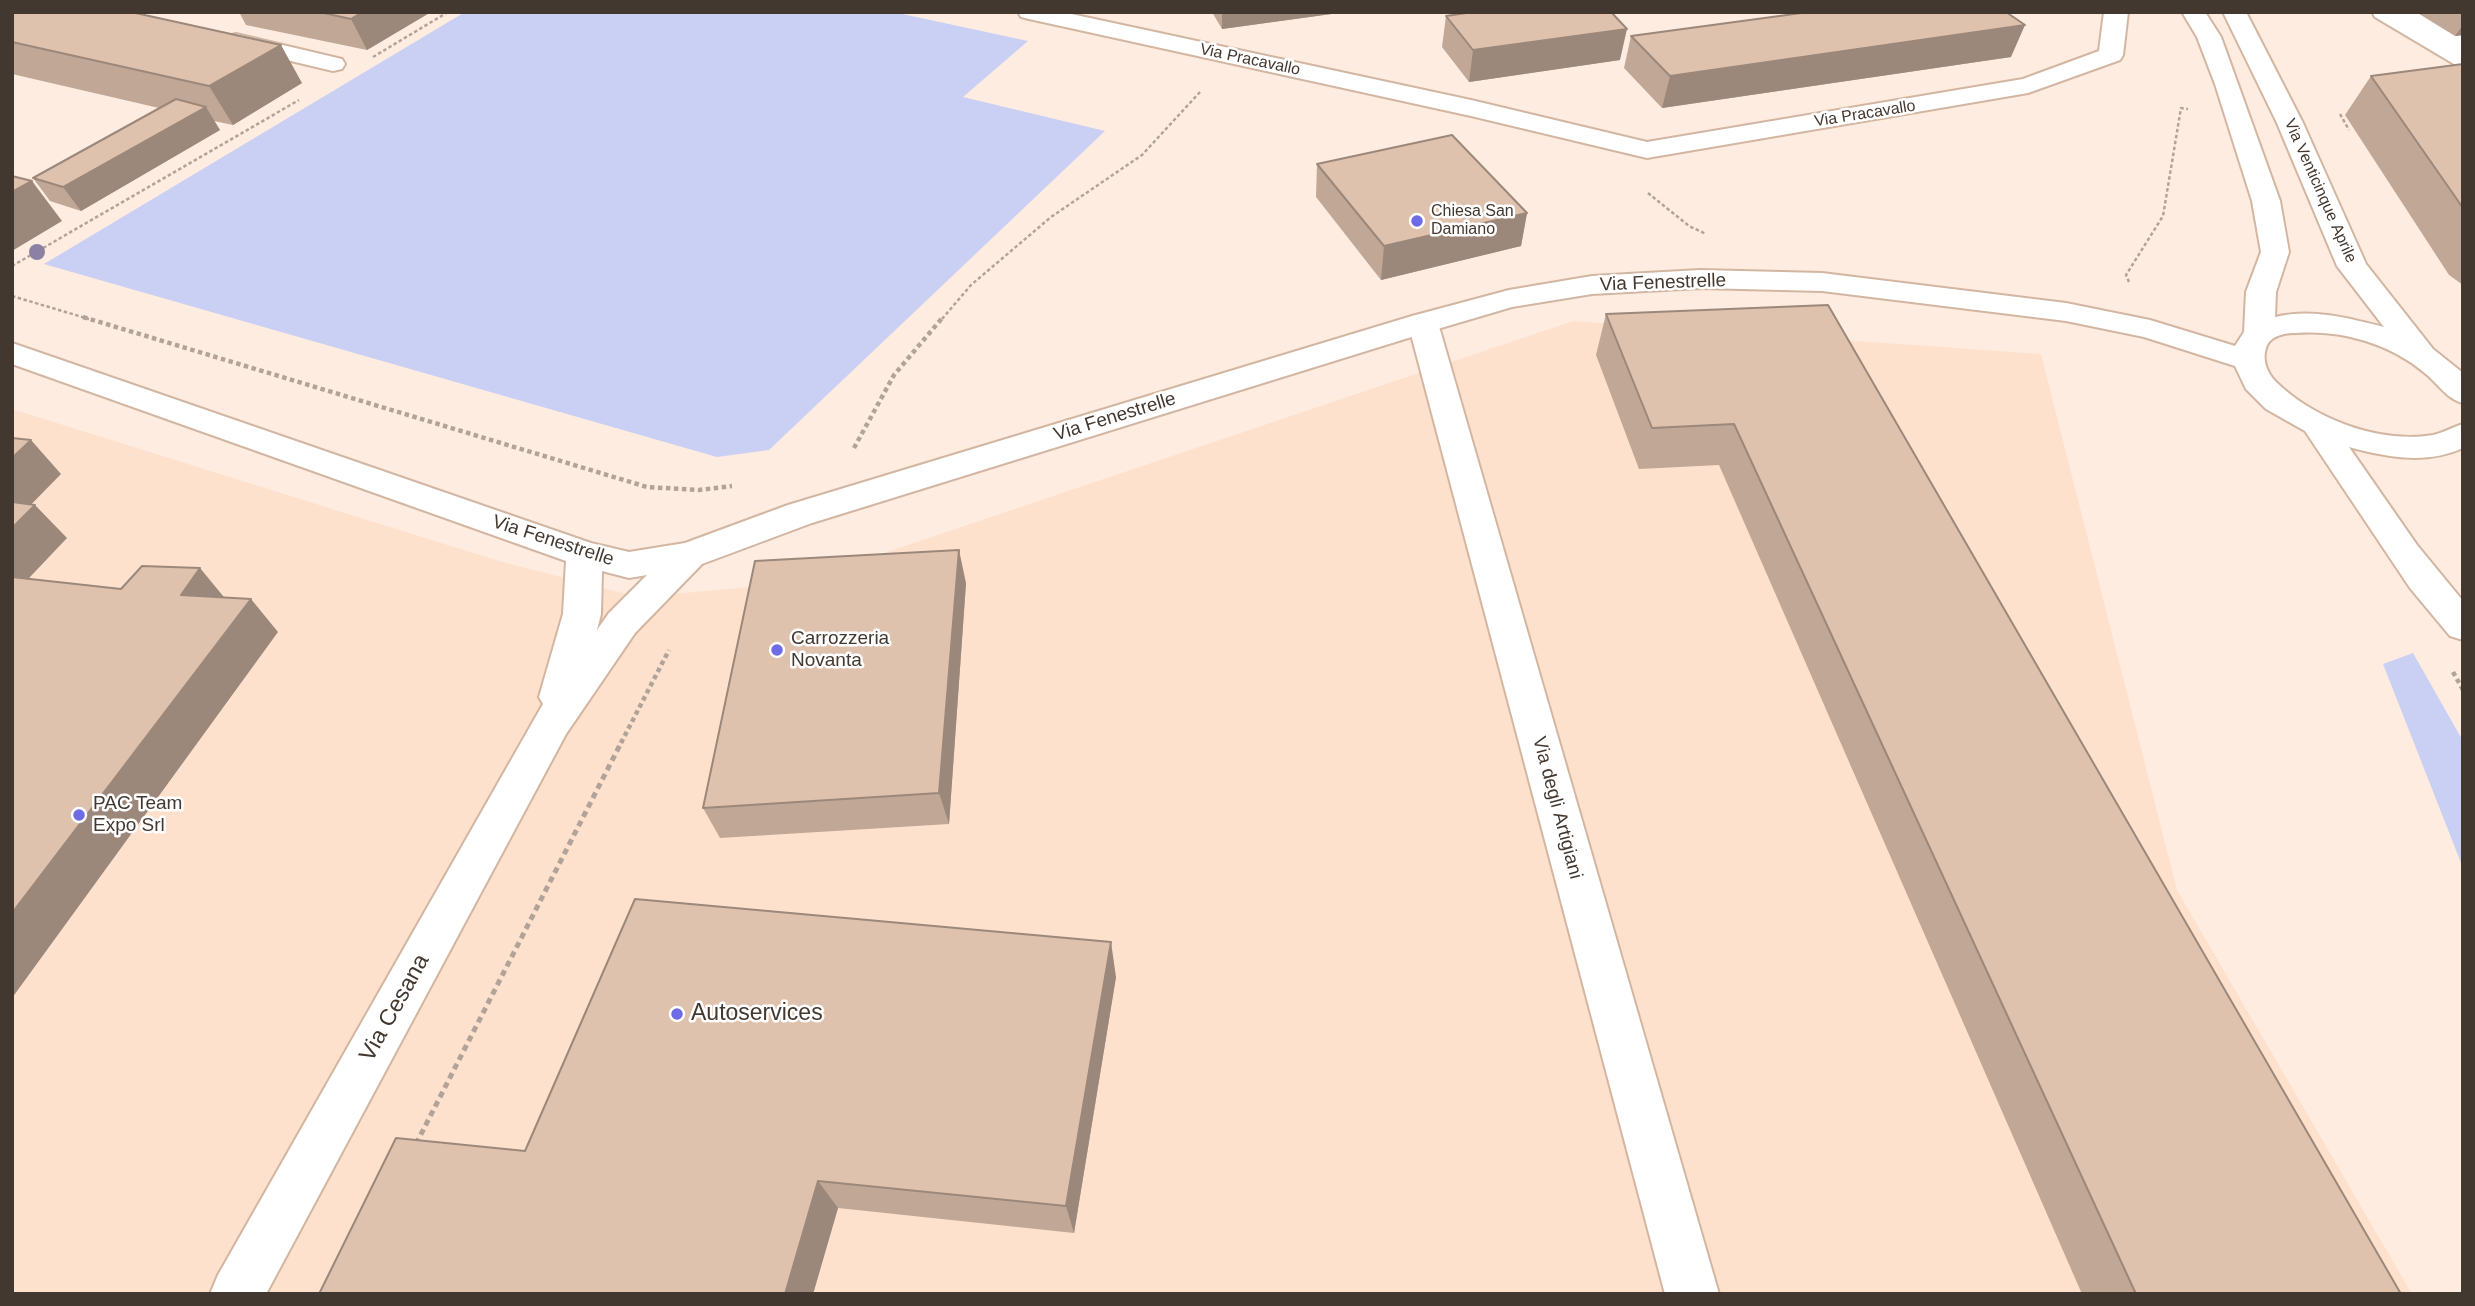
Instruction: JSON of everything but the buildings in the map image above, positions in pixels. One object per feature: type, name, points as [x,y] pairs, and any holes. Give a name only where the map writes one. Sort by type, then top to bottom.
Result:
[{"type":"street","name":"Via Pracavallo","points":[[1029,12],[1471,108],[1647,150],[2028,86],[2111,55],[2116,12]]},
{"type":"street","points":[[2193,12],[2208,37],[2227,84],[2266,201],[2275,252],[2261,292],[2254,347],[2256,378],[2273,397],[2317,425],[2371,444],[2414,449],[2458,441]]},
{"type":"street","name":"Via Venticinque Aprile","points":[[2234,12],[2290,123],[2352,266],[2449,374]]},
{"type":"street","points":[[2383,12],[2463,59]]},
{"type":"street","points":[[218,37],[333,64]]},
{"type":"street","name":"Via Fenestrelle","points":[[12,353],[585,554],[629,565],[689,555],[800,514],[1423,323],[1509,299],[1592,285],[1700,279],[1822,282],[2066,312],[2254,347]]},
{"type":"street","name":"Via degli Artigiani","points":[[1423,323],[1692,1294]]},
{"type":"street","points":[[2254,347],[2270,328],[2295,323],[2325,323],[2359,329],[2394,340],[2449,374]]},
{"type":"street","points":[[2317,425],[2440,603],[2463,626]]},
{"type":"street","name":"Via Cesana","points":[[552,723],[582,614],[585,554]]},
{"type":"street","name":"Via Cesana","points":[[237,1294],[552,723],[622,623],[689,555]]},
{"type":"lane","points":[[2407,12],[2463,44]]},
{"type":"path","points":[[365,62],[448,12]]},
{"type":"path","points":[[853,450],[894,375],[971,285],[1051,217],[1142,155],[1206,86]]},
{"type":"path","points":[[12,266],[306,96]]},
{"type":"path","points":[[1647,192],[1689,226],[1710,236]]},
{"type":"path","points":[[12,296],[647,487],[699,490],[738,486]]},
{"type":"path","points":[[414,1146],[673,643]]},
{"type":"shaded area","points":[[465,12],[893,12],[1028,41],[963,97],[1105,131],[769,450],[717,457],[44,264]]},
{"type":"shaded area","points":[[1573,321],[2041,354],[2177,890],[2412,1294],[12,1294],[12,409],[499,561],[638,597],[795,583]]},
{"type":"shaded area","points":[[2413,653],[2463,741],[2463,868],[2383,664]]},
{"type":"place","name":"Chiesa San Damiano","points":[[1417,221]]},
{"type":"place","name":"Carrozzeria Novanta","points":[[777,650]]},
{"type":"place","name":"PAC Team Expo Srl","points":[[79,815]]},
{"type":"place","name":"Autoservices","points":[[677,1014]]}]
